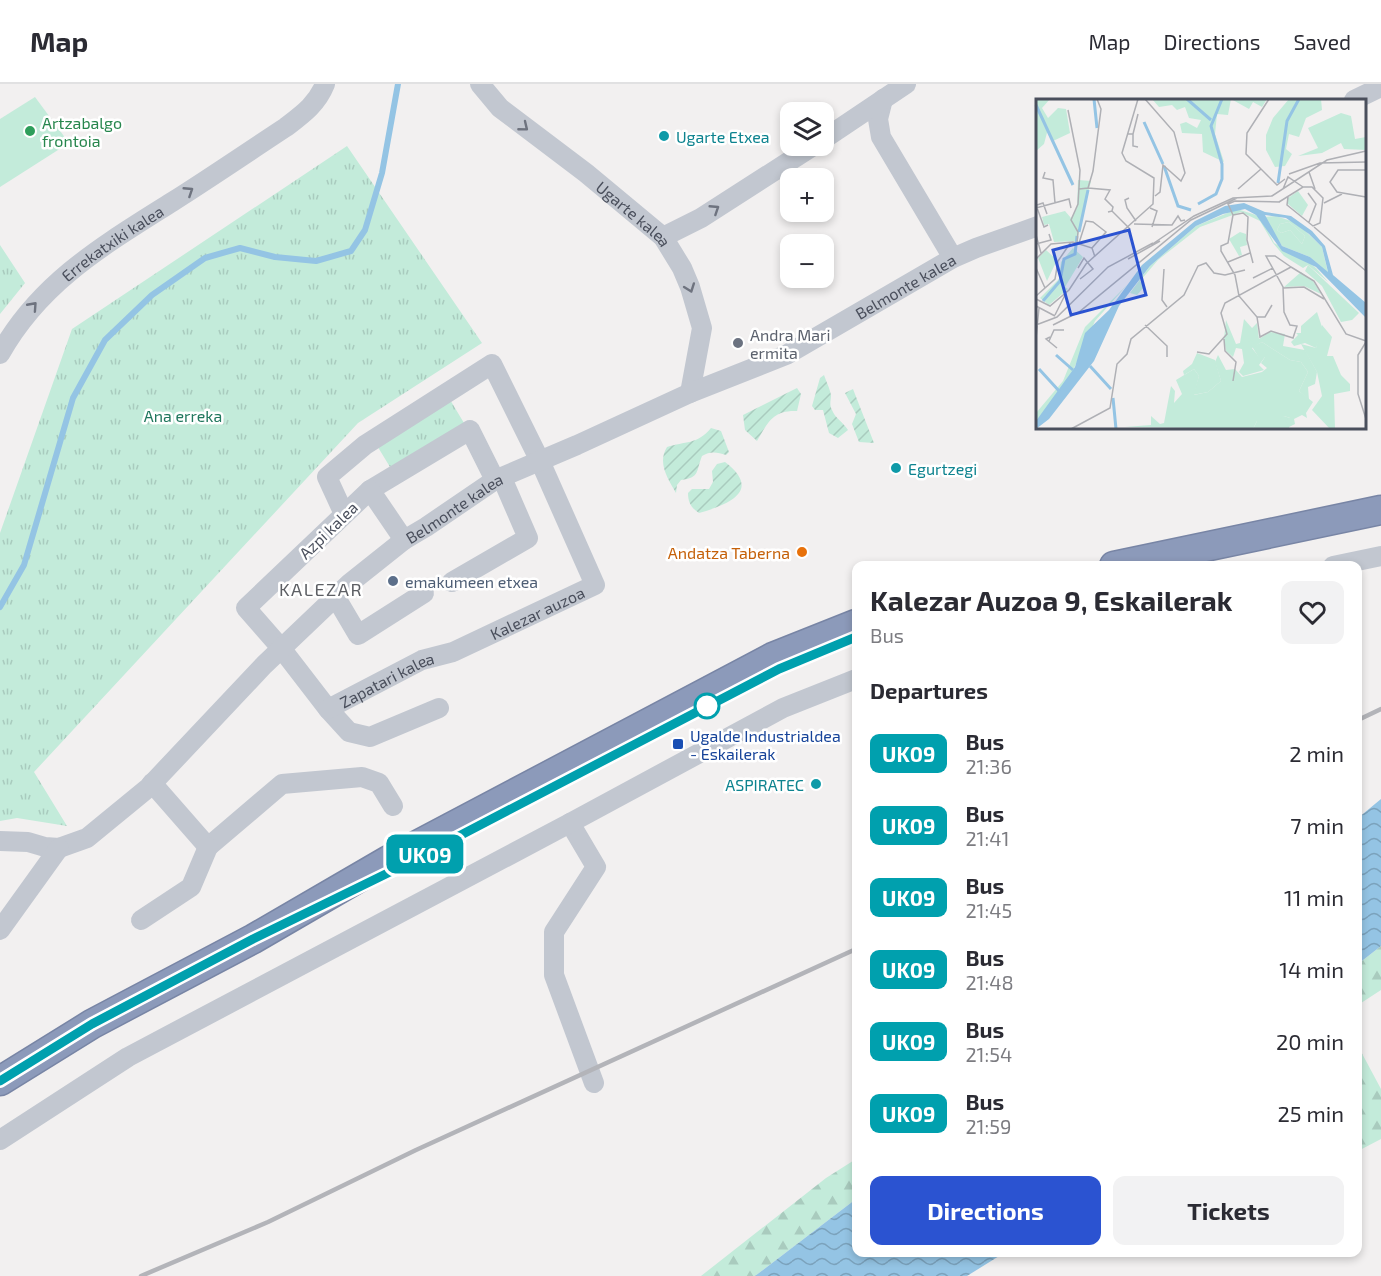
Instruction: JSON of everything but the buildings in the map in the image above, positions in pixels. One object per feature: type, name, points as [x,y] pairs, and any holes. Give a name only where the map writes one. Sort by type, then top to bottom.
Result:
[{"type":"highway","points":[[1138,561],[1381,510]]},
{"type":"highway","points":[[253,939],[389,860],[773,657],[852,626]]},
{"type":"highway","points":[[0,1081],[92,1024],[253,939],[394,870],[779,669],[852,640]]},
{"type":"street","name":"Errekatxiki kalea","points":[[0,354],[12,333],[33,306],[70,270],[108,241],[286,127],[311,108],[325,84]]},
{"type":"street","points":[[834,132],[906,84]]},
{"type":"street","name":"Ugarte kalea","points":[[482,85],[501,108],[663,237],[690,287],[702,328],[690,393]]},
{"type":"street","points":[[1356,99],[1381,87]]},
{"type":"street","points":[[883,99],[878,119],[881,137],[953,258]]},
{"type":"street","points":[[846,124],[869,128],[881,137]]},
{"type":"street","points":[[663,237],[701,218],[797,156]]},
{"type":"street","name":"Belmonte kalea","points":[[59,848],[87,838],[152,783],[281,648],[335,596],[404,540],[498,479],[690,393],[786,355],[953,258],[1036,227]]},
{"type":"street","points":[[344,514],[327,477],[365,445],[492,364],[540,461]]},
{"type":"street","name":"Azpi kalea","points":[[281,648],[246,608],[370,490],[470,430],[498,479]]},
{"type":"street","name":"Kalezar auzoa","points":[[453,652],[595,585],[540,461]]},
{"type":"street","points":[[452,582],[528,538],[498,479]]},
{"type":"street","name":"Azpi kalea","points":[[370,490],[404,540]]},
{"type":"street","points":[[1357,561],[1381,556]]},
{"type":"street","points":[[335,596],[357,635],[424,593]]},
{"type":"street","name":"Zapatari kalea","points":[[281,648],[328,709],[422,660],[453,652]]},
{"type":"street","points":[[0,1140],[128,1057],[783,708],[852,681]]},
{"type":"street","points":[[328,709],[349,732],[370,737],[439,708]]},
{"type":"street","points":[[141,920],[191,887],[208,847],[282,784],[362,777],[379,783],[393,806]]},
{"type":"street","points":[[436,819],[517,778]]},
{"type":"street","points":[[152,783],[208,847]]},
{"type":"street","points":[[570,823],[596,867],[554,932],[554,975],[594,1083]]},
{"type":"street","points":[[0,841],[28,842],[59,848]]},
{"type":"street","points":[[0,930],[59,848]]},
{"type":"green space","name":"Artzabalgo frontoia","points":[[35,97],[69,143],[0,187],[0,119]]},
{"type":"green space","name":"Ana erreka","points":[[347,146],[482,343],[358,423],[34,772],[67,826],[17,818],[0,821],[0,533],[72,329]]},
{"type":"green space","points":[[0,245],[25,283],[0,314]]},
{"type":"green space","points":[[824,375],[831,395],[832,410],[848,430],[838,438],[829,433],[823,410],[815,410],[812,406],[820,378]]},
{"type":"green space","points":[[797,388],[801,394],[797,411],[789,411],[772,418],[757,441],[745,430],[743,415]]},
{"type":"green space","points":[[853,389],[874,443],[859,442],[852,424],[856,414],[845,393]]},
{"type":"green space","points":[[449,398],[464,423],[390,467],[376,444]]},
{"type":"green space","points":[[711,428],[721,431],[729,452],[726,455],[714,452],[702,456],[696,473],[691,478],[681,480],[677,485],[676,493],[663,465],[667,447],[696,440]]},
{"type":"green space","points":[[725,462],[736,472],[741,481],[741,489],[730,501],[699,513],[690,504],[688,493],[692,489],[709,489],[713,482],[712,471],[717,464]]},
{"type":"green space","points":[[1381,946],[1381,990],[1362,1002],[1362,961]]},
{"type":"green space","points":[[1362,1053],[1381,1089],[1381,1139],[1362,1149]]},
{"type":"green space","points":[[852,1162],[852,1202],[755,1276],[701,1276],[826,1178]]},
{"type":"water","points":[[1381,799],[1381,946],[1362,961],[1362,815]]},
{"type":"water","points":[[852,1202],[852,1257],[998,1257],[967,1276],[755,1276]]},
{"type":"waterway","name":"Ana erreka","points":[[0,607],[24,565],[73,398],[105,340],[152,295],[205,258],[240,248],[275,257],[316,261],[351,251],[365,230],[382,173],[398,84]]},
{"type":"railway","points":[[1362,718],[1381,709]]},
{"type":"railway","points":[[141,1276],[268,1222],[416,1150],[852,951]]},
{"type":"bus line","name":"UK09","points":[[0,1081],[92,1024],[253,939],[394,870],[779,669],[852,639]]},
{"type":"place","name":"Artzabalgo frontoia","points":[[30,131]]},
{"type":"place","name":"Ugarte Etxea","points":[[664,136]]},
{"type":"place","name":"Andra Mari ermita","points":[[738,343]]},
{"type":"place","name":"Egurtzegi","points":[[896,468]]},
{"type":"place","name":"Andatza Taberna","points":[[802,552]]},
{"type":"place","name":"emakumeen etxea","points":[[393,581]]},
{"type":"place","name":"Ugalde Industrialdea - Eskailerak","points":[[678,744]]},
{"type":"place","name":"ASPIRATEC","points":[[816,784]]},
{"type":"district","name":"KALEZAR","points":[[321,589]]}]
